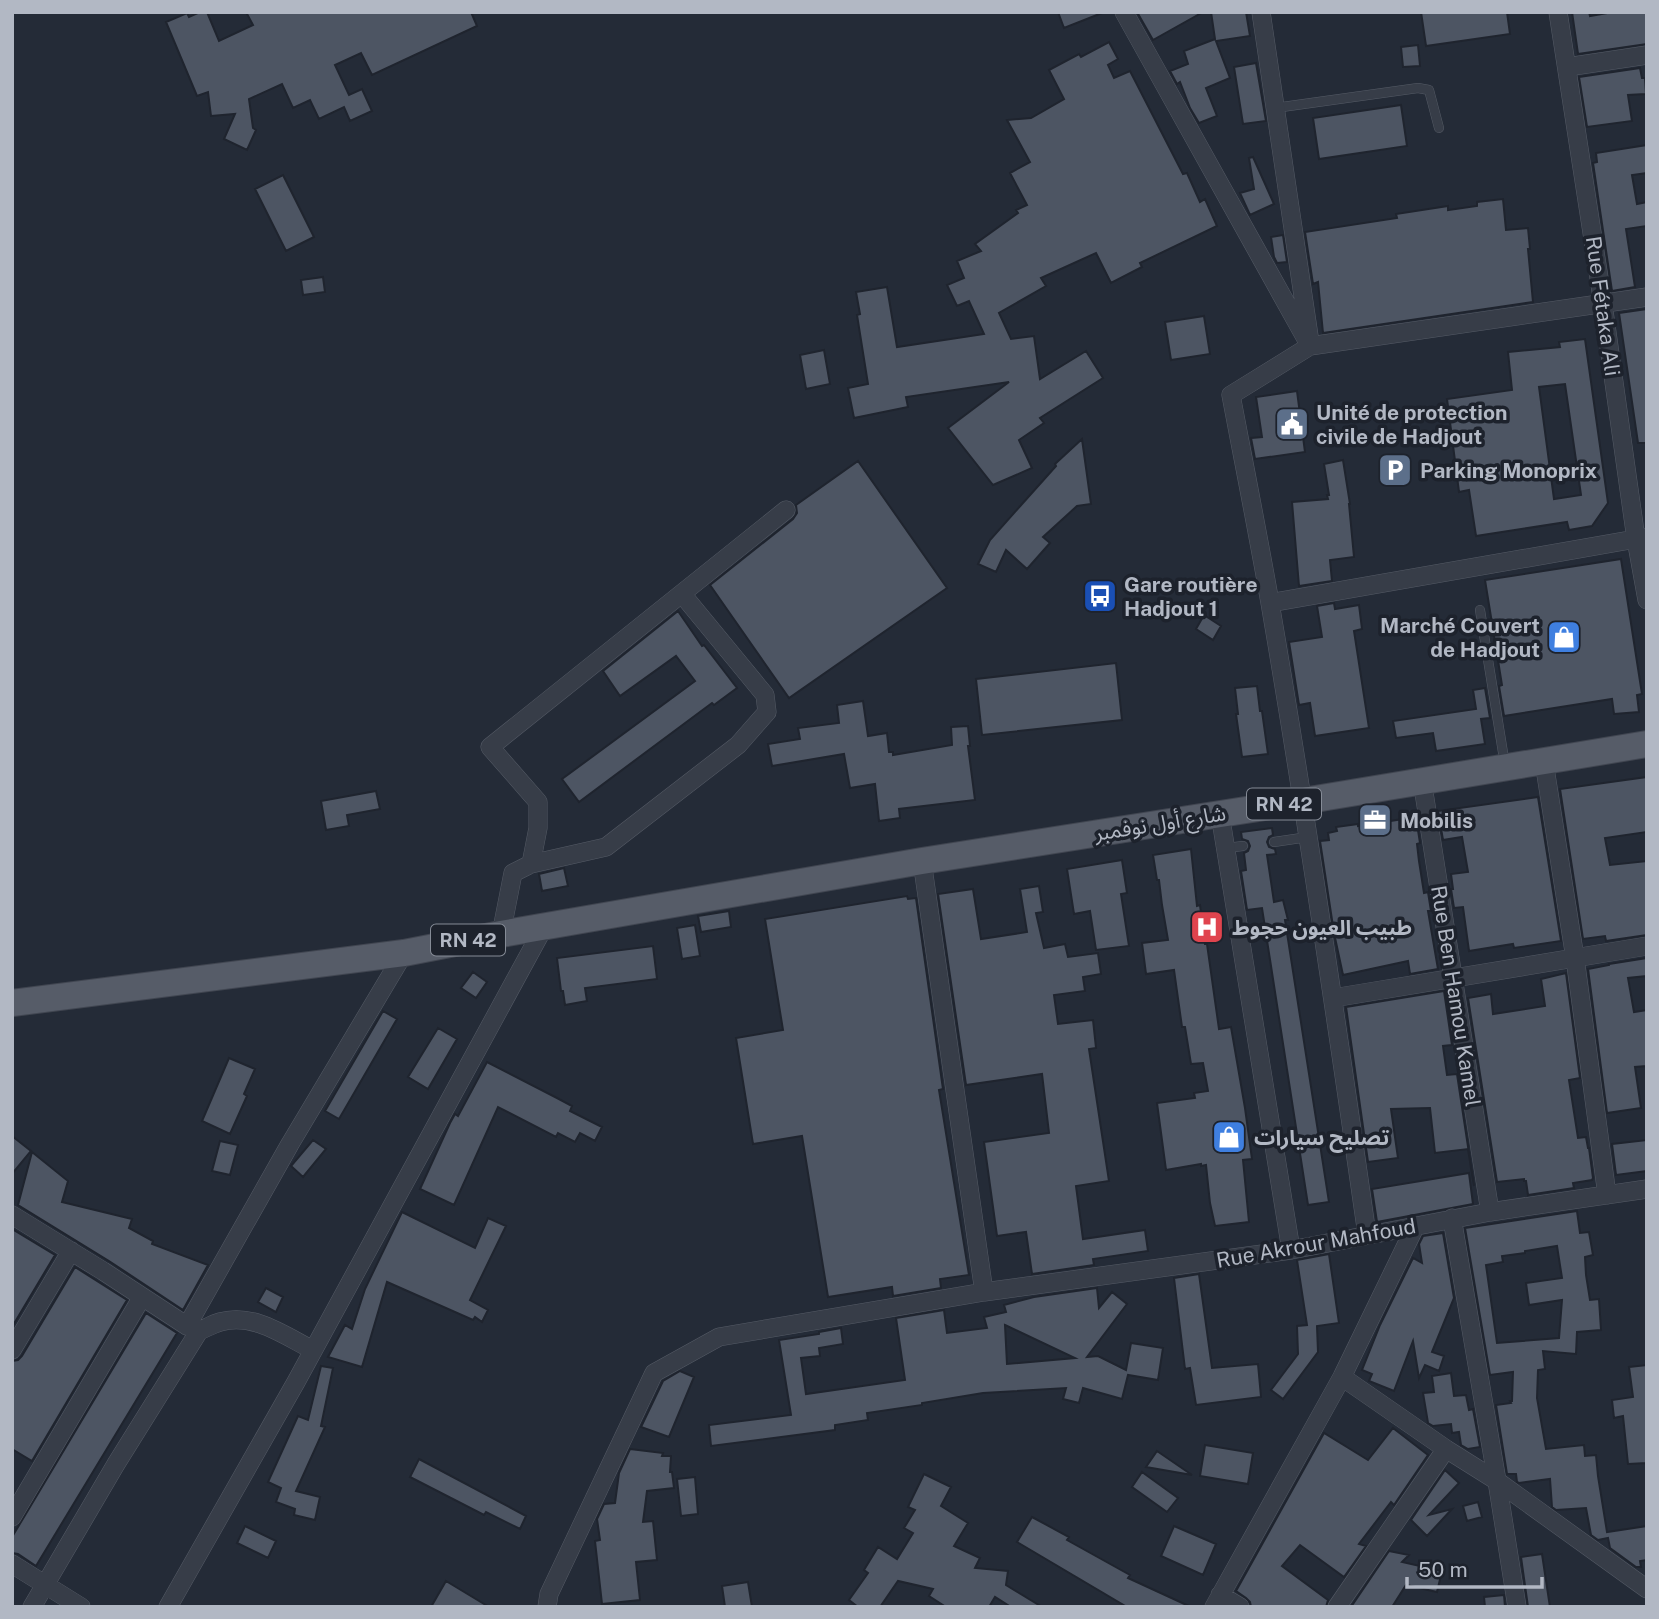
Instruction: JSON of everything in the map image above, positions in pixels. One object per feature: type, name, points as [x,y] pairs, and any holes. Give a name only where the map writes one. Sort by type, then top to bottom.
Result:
[{"type":"main road","name":"شارع أول نوفمبر","points":[[922,861],[1647,744]]},
{"type":"main road","name":"RN 42","points":[[12,1003],[404,953],[922,861]]},
{"type":"street","points":[[1124,12],[1310,346]]},
{"type":"street","points":[[1261,12],[1310,346]]},
{"type":"street","name":"Rue Fétaka Ali","points":[[1558,12],[1642,538],[1647,600]]},
{"type":"street","points":[[1567,67],[1647,55]]},
{"type":"street","points":[[1367,1235],[1303,801],[1231,395],[1310,346],[1647,297]]},
{"type":"street","points":[[531,864],[538,828],[538,802],[490,747],[786,510]]},
{"type":"street","points":[[1270,603],[1642,538]]},
{"type":"street","points":[[501,934],[513,873],[531,864],[606,847],[738,744],[767,712],[765,695],[682,594]]},
{"type":"street","points":[[1544,762],[1575,958],[1607,1195]]},
{"type":"street","name":"Rue Ben Hamou Kamel","points":[[1422,780],[1490,1212]]},
{"type":"street","points":[[1220,814],[1234,847],[1291,1250]]},
{"type":"street","points":[[922,861],[984,1292]]},
{"type":"street","points":[[168,1607],[313,1350],[544,927]]},
{"type":"street","points":[[1333,998],[1647,946]]},
{"type":"street","points":[[32,1607],[193,1328],[290,1144],[404,953]]},
{"type":"street","name":"Rue Akrour Mahfoud","points":[[548,1607],[549,1594],[654,1373],[719,1337],[984,1292],[1291,1250],[1452,1218],[1647,1189]]},
{"type":"street","points":[[12,1215],[193,1328],[239,1318],[260,1322],[313,1350]]},
{"type":"street","points":[[1452,1218],[1517,1607]]},
{"type":"street","points":[[1240,1607],[1217,1601],[1342,1377],[1416,1227]]},
{"type":"street","points":[[12,1350],[71,1251]]},
{"type":"street","points":[[12,1517],[142,1297]]},
{"type":"street","points":[[1342,1377],[1497,1481],[1647,1590]]},
{"type":"street","points":[[1336,1607],[1446,1449]]},
{"type":"street","points":[[12,1564],[81,1607]]},
{"type":"lane","points":[[1275,107],[1418,88],[1429,90],[1439,128]]},
{"type":"lane","points":[[1480,610],[1505,767]]},
{"type":"lane","points":[[1274,842],[1308,837]]},
{"type":"building","points":[[207,12],[219,41],[253,25],[246,12],[471,12],[477,26],[372,75],[361,53],[335,65],[349,95],[362,89],[372,111],[350,121],[344,107],[319,119],[310,100],[293,108],[282,84],[249,99],[253,128],[256,130],[247,150],[224,139],[235,114],[211,116],[208,92],[197,96],[166,22],[187,13],[189,17]]},
{"type":"building","points":[[1058,12],[1102,12],[1102,13],[1064,28]]},
{"type":"building","points":[[1137,12],[1203,12],[1153,40]]},
{"type":"building","points":[[1211,12],[1246,12],[1250,36],[1216,41],[1230,78],[1206,88],[1217,116],[1199,123],[1180,82],[1177,84],[1170,71],[1188,64],[1184,51],[1215,39]]},
{"type":"building","points":[[1421,12],[1507,12],[1510,34],[1426,46]]},
{"type":"building","points":[[1572,12],[1589,12],[1590,16],[1613,12],[1647,12],[1647,44],[1578,54]]},
{"type":"building","points":[[1109,42],[1118,59],[1108,65],[1114,78],[1130,71],[1183,174],[1187,173],[1200,202],[1205,199],[1217,226],[1140,263],[1142,267],[1111,283],[1096,253],[1041,278],[1046,286],[999,313],[1011,339],[1034,336],[1040,379],[1086,351],[1103,378],[1040,418],[1044,423],[1019,440],[1032,468],[993,485],[948,428],[1009,382],[906,397],[908,407],[854,418],[848,388],[868,384],[856,292],[887,287],[897,347],[984,334],[969,301],[957,306],[947,285],[964,278],[957,261],[981,251],[975,244],[1018,213],[1016,210],[1027,205],[1010,173],[1030,162],[1007,120],[1031,118],[1064,99],[1049,70]]},
{"type":"building","points":[[1418,45],[1420,66],[1403,67],[1401,47]]},
{"type":"building","points":[[1256,63],[1266,121],[1243,124],[1234,67]]},
{"type":"building","points":[[1640,68],[1642,78],[1645,78],[1646,94],[1628,95],[1632,121],[1587,127],[1579,77]]},
{"type":"building","points":[[1401,105],[1407,146],[1319,159],[1313,118]]},
{"type":"building","points":[[1647,145],[1647,173],[1632,175],[1637,204],[1647,202],[1647,226],[1626,229],[1635,287],[1612,291],[1593,163],[1597,162],[1596,153]]},
{"type":"building","points":[[1253,157],[1274,204],[1250,215],[1240,193],[1254,189],[1249,158]]},
{"type":"building","points":[[283,175],[314,237],[286,251],[255,189]]},
{"type":"building","points":[[1503,199],[1506,230],[1528,228],[1533,302],[1323,333],[1318,282],[1313,284],[1305,232],[1397,218],[1396,214],[1448,206],[1448,210],[1477,206],[1477,202]]},
{"type":"building","points":[[1283,235],[1287,262],[1277,263],[1271,237]]},
{"type":"building","points":[[323,277],[325,292],[303,295],[301,280]]},
{"type":"building","points":[[1647,309],[1647,443],[1638,443],[1619,313]]},
{"type":"building","points":[[1204,316],[1210,354],[1171,360],[1165,322]]},
{"type":"building","points":[[1585,339],[1608,503],[1592,526],[1569,530],[1567,522],[1476,536],[1469,490],[1459,492],[1447,399],[1512,390],[1508,352],[1560,347],[1559,342]],"holes":[[[1565,384],[1581,495],[1554,499],[1539,387]]]},
{"type":"building","points":[[824,350],[830,384],[806,389],[800,355]]},
{"type":"building","name":"Unité de protection civile de Hadjout","points":[[1297,391],[1305,452],[1255,459],[1251,438],[1262,437],[1256,397]]},
{"type":"building","points":[[1082,439],[1091,504],[1077,506],[1043,537],[1050,543],[1027,569],[1006,550],[996,572],[978,564],[990,540],[1055,464]]},
{"type":"building","points":[[1343,460],[1354,557],[1330,560],[1332,581],[1299,586],[1292,502],[1328,499],[1324,464]]},
{"type":"building","points":[[858,461],[947,588],[789,698],[710,585],[793,519],[797,513],[796,505]]},
{"type":"building","name":"Marché Couvert de Hadjout","points":[[1621,559],[1642,694],[1637,695],[1639,712],[1614,714],[1612,699],[1504,716],[1499,686],[1502,685],[1485,580]]},
{"type":"building","points":[[1334,603],[1335,609],[1359,605],[1362,629],[1354,631],[1369,728],[1315,736],[1310,703],[1299,705],[1289,642],[1322,637],[1317,606]]},
{"type":"building","points":[[678,611],[702,646],[704,645],[737,688],[714,705],[712,703],[579,802],[562,779],[695,681],[676,656],[620,696],[603,671]]},
{"type":"building","points":[[1204,615],[1221,626],[1213,640],[1196,629]]},
{"type":"building","points":[[1116,663],[1122,720],[982,735],[976,679]]},
{"type":"building","points":[[1257,686],[1268,754],[1242,757],[1235,688]]},
{"type":"building","points":[[1485,688],[1490,718],[1481,719],[1485,744],[1436,751],[1433,733],[1396,738],[1393,721],[1476,709],[1473,690]]},
{"type":"building","points":[[863,701],[868,736],[887,733],[889,752],[893,752],[893,755],[952,745],[951,727],[968,726],[975,800],[899,809],[900,818],[879,821],[875,784],[850,788],[844,754],[772,766],[768,744],[800,739],[798,728],[839,723],[837,705]]},
{"type":"building","points":[[1647,777],[1647,832],[1605,838],[1610,865],[1647,861],[1647,935],[1606,941],[1605,936],[1583,939],[1560,789]]},
{"type":"building","points":[[376,791],[380,809],[347,815],[349,826],[326,830],[321,801]]},
{"type":"building","points":[[1538,797],[1561,941],[1514,948],[1513,944],[1469,951],[1463,907],[1454,908],[1451,889],[1451,874],[1468,872],[1462,837],[1443,840],[1438,811]]},
{"type":"building","points":[[1416,817],[1420,843],[1417,844],[1419,861],[1424,893],[1428,892],[1431,911],[1428,911],[1438,969],[1410,974],[1408,961],[1343,975],[1320,841],[1329,840],[1328,833],[1337,831],[1336,827]]},
{"type":"building","points":[[1272,828],[1273,835],[1267,842],[1269,847],[1275,849],[1276,854],[1267,855],[1274,902],[1283,900],[1288,920],[1285,920],[1329,1202],[1308,1205],[1262,908],[1247,910],[1241,871],[1246,870],[1244,853],[1250,846],[1248,841],[1242,839],[1241,832]]},
{"type":"building","points":[[1191,849],[1197,906],[1200,905],[1219,1029],[1231,1027],[1252,1159],[1243,1160],[1249,1222],[1215,1226],[1206,1165],[1166,1170],[1157,1103],[1195,1098],[1194,1093],[1208,1091],[1203,1063],[1191,1064],[1185,1027],[1182,1027],[1174,970],[1146,974],[1142,943],[1168,940],[1153,855]]},
{"type":"building","points":[[1122,860],[1127,893],[1121,894],[1129,946],[1096,950],[1090,911],[1074,914],[1067,869]]},
{"type":"building","points":[[564,868],[568,886],[542,891],[539,874]]},
{"type":"building","points":[[1039,886],[1043,912],[1036,913],[1044,948],[1065,944],[1068,957],[1098,953],[1101,974],[1083,977],[1085,991],[1054,995],[1058,1024],[1093,1020],[1096,1048],[1089,1049],[1109,1181],[1076,1186],[1083,1239],[1145,1230],[1148,1251],[1093,1259],[1094,1265],[1032,1274],[1026,1232],[997,1236],[984,1142],[1049,1133],[1042,1074],[966,1085],[938,894],[973,889],[981,939],[1027,932],[1020,889]]},
{"type":"building","points":[[907,896],[908,899],[916,898],[943,1089],[939,1090],[969,1275],[940,1279],[941,1288],[893,1296],[892,1287],[828,1297],[802,1136],[753,1144],[736,1038],[783,1030],[765,919]]},
{"type":"building","points":[[729,911],[731,927],[701,932],[698,916]]},
{"type":"building","points":[[695,925],[700,956],[682,959],[677,928]]},
{"type":"building","points":[[653,946],[657,979],[585,988],[587,1001],[565,1005],[557,958]]},
{"type":"building","points":[[1647,958],[1647,976],[1628,978],[1634,1012],[1647,1010],[1647,1066],[1635,1067],[1641,1108],[1607,1113],[1588,969]]},
{"type":"building","points":[[473,972],[487,982],[476,998],[461,988]]},
{"type":"building","points":[[1566,973],[1580,1078],[1569,1080],[1578,1138],[1586,1137],[1593,1178],[1573,1183],[1574,1188],[1528,1195],[1524,1179],[1497,1182],[1468,998],[1491,994],[1493,1014],[1545,1006],[1541,979]]},
{"type":"building","points":[[1444,991],[1452,1045],[1443,1046],[1447,1075],[1457,1074],[1474,1186],[1468,1149],[1435,1153],[1430,1108],[1391,1109],[1398,1158],[1368,1162],[1346,1007]]},
{"type":"building","points":[[383,1011],[397,1019],[339,1119],[325,1111]]},
{"type":"building","points":[[438,1028],[457,1039],[428,1089],[408,1077]]},
{"type":"building","points":[[229,1058],[255,1069],[244,1094],[247,1096],[230,1134],[202,1121]]},
{"type":"building","points":[[487,1062],[572,1106],[570,1111],[602,1127],[595,1141],[580,1133],[575,1142],[558,1133],[556,1137],[498,1107],[454,1205],[420,1189],[450,1123],[455,1114],[458,1116]]},
{"type":"building","points":[[12,1136],[31,1151],[12,1174]]},
{"type":"building","points":[[313,1140],[326,1149],[303,1177],[291,1166]]},
{"type":"building","points":[[1647,1140],[1647,1171],[1616,1175],[1612,1144]]},
{"type":"building","points":[[220,1141],[238,1145],[230,1175],[212,1171]]},
{"type":"building","points":[[32,1152],[68,1181],[62,1202],[132,1219],[129,1228],[153,1241],[152,1244],[208,1265],[183,1310],[18,1205]]},
{"type":"building","points":[[1469,1173],[1473,1204],[1377,1222],[1372,1189]]},
{"type":"building","points":[[1577,1211],[1580,1233],[1589,1232],[1593,1255],[1585,1257],[1586,1275],[1590,1300],[1599,1299],[1601,1330],[1577,1332],[1576,1354],[1543,1351],[1545,1369],[1538,1370],[1537,1398],[1546,1449],[1584,1445],[1585,1456],[1596,1455],[1607,1532],[1647,1526],[1647,1560],[1640,1561],[1641,1567],[1636,1567],[1610,1548],[1608,1538],[1598,1540],[1591,1535],[1586,1508],[1556,1510],[1552,1507],[1550,1479],[1519,1483],[1516,1474],[1507,1474],[1496,1405],[1511,1403],[1513,1372],[1490,1375],[1465,1228]],"holes":[[[1557,1246],[1562,1278],[1526,1283],[1529,1305],[1562,1300],[1559,1338],[1497,1343],[1486,1265],[1503,1262],[1502,1256]]]},
{"type":"building","points":[[402,1212],[475,1248],[488,1218],[506,1226],[470,1300],[488,1310],[482,1322],[387,1282],[362,1367],[328,1357],[345,1325],[352,1329],[365,1289]]},
{"type":"building","points":[[12,1229],[55,1255],[12,1327]]},
{"type":"building","points":[[1443,1233],[1454,1298],[1432,1352],[1444,1356],[1439,1371],[1425,1365],[1419,1378],[1413,1341],[1394,1391],[1369,1381],[1372,1374],[1362,1370],[1380,1325],[1413,1258],[1422,1263],[1419,1244],[1423,1236]]},
{"type":"building","points":[[1329,1254],[1339,1323],[1317,1326],[1318,1352],[1283,1399],[1271,1390],[1298,1354],[1297,1326],[1307,1325],[1297,1260]]},
{"type":"building","points":[[75,1267],[127,1300],[32,1461],[12,1449],[12,1361],[22,1356]]},
{"type":"building","points":[[1199,1274],[1212,1368],[1258,1364],[1261,1397],[1196,1405],[1190,1368],[1185,1369],[1174,1278]]},
{"type":"building","points":[[266,1288],[283,1297],[276,1312],[258,1302]]},
{"type":"building","points":[[1097,1288],[1099,1308],[1112,1292],[1127,1304],[1087,1357],[1098,1356],[1126,1370],[1131,1343],[1163,1348],[1158,1380],[1128,1375],[1122,1399],[1083,1388],[1079,1403],[1063,1399],[1066,1388],[983,1393],[867,1413],[868,1420],[835,1425],[835,1430],[711,1446],[709,1425],[791,1415],[779,1340],[841,1328],[843,1344],[819,1348],[820,1356],[801,1358],[806,1394],[905,1380],[896,1318],[944,1310],[947,1333],[987,1328],[984,1317],[1006,1312],[1004,1305],[1034,1297]],"holes":[[[1005,1325],[1075,1358],[1007,1364]]]},
{"type":"building","points":[[146,1313],[177,1333],[36,1566],[12,1553],[12,1537]]},
{"type":"building","points":[[1647,1365],[1647,1463],[1628,1464],[1623,1416],[1614,1418],[1612,1400],[1633,1397],[1629,1367]]},
{"type":"building","points":[[321,1366],[333,1368],[321,1426],[325,1427],[296,1491],[320,1497],[315,1520],[294,1515],[295,1509],[276,1502],[281,1488],[268,1482],[298,1416],[308,1420]]},
{"type":"building","points":[[680,1371],[694,1377],[669,1437],[641,1427],[663,1381]]},
{"type":"building","points":[[1451,1373],[1454,1396],[1466,1395],[1469,1410],[1473,1409],[1480,1447],[1468,1449],[1461,1445],[1459,1432],[1452,1433],[1451,1424],[1433,1426],[1428,1423],[1423,1393],[1434,1392],[1432,1376]]},
{"type":"building","points":[[1393,1428],[1428,1455],[1394,1505],[1391,1502],[1359,1544],[1366,1546],[1344,1577],[1300,1545],[1282,1566],[1328,1600],[1326,1607],[1251,1607],[1250,1602],[1236,1591],[1324,1433],[1368,1460]]},
{"type":"building","points":[[1205,1445],[1253,1453],[1248,1484],[1200,1476]]},
{"type":"building","points":[[630,1449],[671,1456],[670,1472],[674,1488],[647,1491],[643,1522],[653,1521],[657,1560],[636,1562],[640,1600],[602,1604],[595,1541],[600,1540],[597,1519],[604,1504],[615,1503],[619,1473]]},
{"type":"building","points":[[1157,1451],[1192,1475],[1146,1467]]},
{"type":"building","points":[[419,1459],[526,1516],[520,1529],[486,1512],[484,1515],[410,1477]]},
{"type":"building","points":[[1445,1470],[1459,1483],[1429,1515],[1452,1509],[1427,1536],[1411,1520]]},
{"type":"building","points":[[1142,1472],[1178,1498],[1167,1512],[1132,1487]]},
{"type":"building","points":[[924,1474],[951,1487],[941,1506],[968,1523],[954,1546],[980,1558],[975,1568],[1008,1571],[1006,1585],[1042,1607],[1011,1607],[995,1597],[989,1607],[946,1607],[929,1596],[933,1589],[898,1581],[880,1607],[858,1607],[849,1600],[868,1573],[864,1570],[878,1547],[897,1559],[913,1533],[904,1528],[915,1510],[908,1507]]},
{"type":"building","points":[[695,1477],[698,1514],[681,1516],[677,1479]]},
{"type":"building","points":[[1478,1502],[1482,1517],[1467,1521],[1463,1506]]},
{"type":"building","points":[[1032,1517],[1130,1575],[1128,1578],[1191,1607],[1127,1607],[1017,1542]]},
{"type":"building","points":[[245,1526],[276,1541],[268,1558],[237,1543]]},
{"type":"building","points":[[1174,1526],[1216,1544],[1203,1575],[1161,1556]]},
{"type":"building","points":[[1389,1551],[1409,1555],[1402,1562],[1442,1571],[1437,1592],[1406,1585],[1392,1607],[1351,1607]]},
{"type":"building","points":[[1542,1554],[1550,1607],[1528,1607],[1521,1557]]},
{"type":"building","points":[[446,1581],[489,1607],[431,1607]]},
{"type":"building","points":[[748,1582],[752,1607],[725,1607],[722,1586]]},
{"type":"building","points":[[1504,1595],[1505,1607],[1485,1607],[1484,1597]]},
{"type":"place","name":"Unité de protection civile de Hadjout","points":[[1292,424]]},
{"type":"place","name":"Parking Monoprix","points":[[1395,470]]},
{"type":"place","name":"Gare routière Hadjout 1","points":[[1100,596]]},
{"type":"place","name":"Marché Couvert de Hadjout","points":[[1564,637]]},
{"type":"place","name":"Mobilis","points":[[1375,820]]},
{"type":"place","name":"طبيب العيون حجوط","points":[[1207,927]]},
{"type":"place","name":"تصليح سيارات","points":[[1229,1137]]}]
